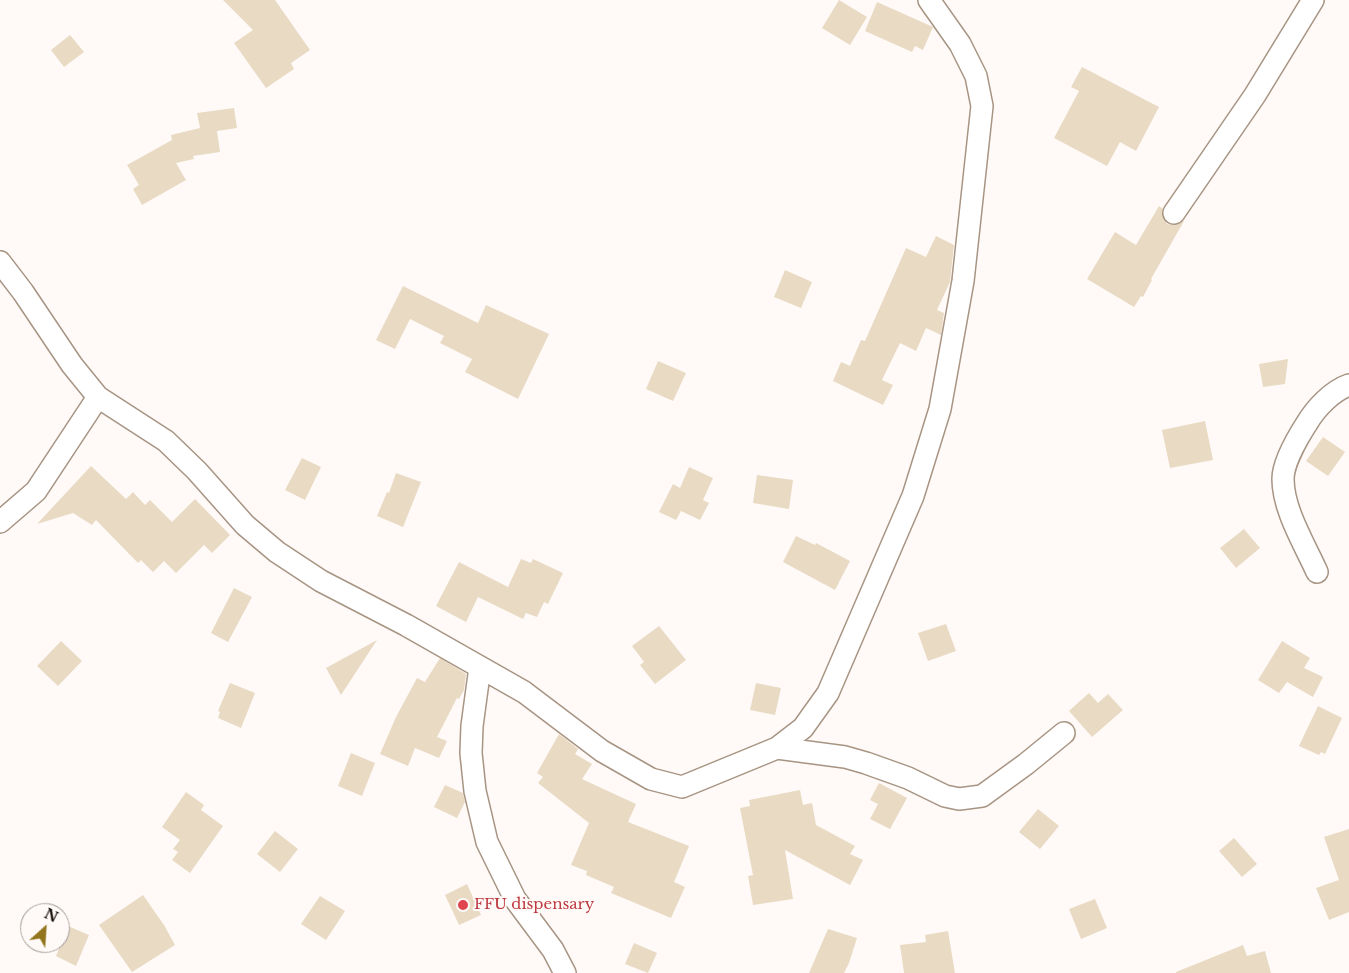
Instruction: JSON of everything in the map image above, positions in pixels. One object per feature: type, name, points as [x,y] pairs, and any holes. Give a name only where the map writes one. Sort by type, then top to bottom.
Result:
[{"type":"street","points":[[0,262],[23,292],[72,365],[98,397],[166,441],[197,470],[245,525],[277,552],[321,581],[406,625],[524,692],[602,751],[651,779],[682,787],[777,748],[803,728],[828,693],[913,496],[940,409],[963,281],[982,106],[976,76],[960,44],[930,0]]},
{"type":"street","points":[[1174,213],[1255,95],[1313,0]]},
{"type":"street","points":[[1318,572],[1287,507],[1283,478],[1294,443],[1314,411],[1342,388],[1349,385]]},
{"type":"street","points":[[0,522],[36,491],[98,397]]},
{"type":"street","points":[[480,667],[472,726],[471,753],[474,791],[487,842],[515,899],[553,950],[565,973]]},
{"type":"street","points":[[777,748],[844,757],[866,763],[908,778],[945,796],[959,799],[982,796],[1064,733]]},
{"type":"building","points":[[223,0],[275,0],[310,50],[291,63],[294,69],[266,88],[234,43],[253,30]]},
{"type":"building","points":[[839,0],[867,17],[850,45],[822,28]]},
{"type":"building","points":[[877,2],[933,27],[923,50],[915,46],[912,52],[865,31]]},
{"type":"building","points":[[70,35],[84,52],[64,67],[51,50]]},
{"type":"building","points":[[1082,67],[1159,107],[1136,151],[1120,142],[1107,166],[1054,138],[1079,91],[1071,87]]},
{"type":"building","points":[[234,108],[237,128],[217,131],[220,152],[193,156],[194,159],[176,163],[186,180],[142,205],[133,189],[139,185],[127,165],[172,140],[171,135],[200,128],[197,113]]},
{"type":"building","points":[[1159,206],[1163,209],[1163,218],[1167,224],[1174,225],[1184,221],[1151,279],[1143,297],[1141,296],[1134,307],[1087,279],[1115,232],[1136,245]]},
{"type":"building","points":[[936,236],[954,245],[950,282],[937,310],[944,313],[941,335],[926,328],[916,351],[900,343],[882,380],[893,385],[883,405],[833,381],[841,362],[850,366],[861,340],[865,341],[906,248],[926,257]]},
{"type":"building","points":[[785,270],[812,282],[801,308],[774,297]]},
{"type":"building","points":[[403,286],[478,323],[486,305],[549,334],[518,399],[465,372],[472,359],[440,343],[444,336],[410,319],[395,349],[376,340]]},
{"type":"building","points":[[1288,359],[1285,384],[1263,387],[1259,364]]},
{"type":"building","points":[[658,361],[686,373],[673,401],[646,389]]},
{"type":"building","points":[[1205,421],[1213,460],[1170,468],[1162,430]]},
{"type":"building","points":[[1323,437],[1345,452],[1328,476],[1306,461]]},
{"type":"building","points":[[302,458],[321,467],[305,500],[285,490]]},
{"type":"building","points":[[91,466],[126,499],[133,492],[145,505],[150,500],[172,522],[195,499],[230,535],[212,553],[204,545],[176,573],[164,561],[153,572],[141,560],[138,563],[96,520],[92,525],[73,513],[37,524]]},
{"type":"building","points":[[689,467],[713,478],[703,500],[709,503],[700,520],[681,511],[676,520],[659,512],[673,484],[680,488]]},
{"type":"building","points":[[396,473],[421,482],[403,527],[377,516],[387,492],[389,493]]},
{"type":"building","points":[[757,475],[793,480],[789,509],[753,503]]},
{"type":"building","points":[[1244,529],[1260,548],[1236,568],[1220,548]]},
{"type":"building","points":[[796,536],[815,545],[816,543],[850,561],[835,590],[783,562]]},
{"type":"building","points":[[521,559],[531,563],[533,559],[563,573],[548,604],[544,602],[537,617],[526,613],[523,619],[478,597],[466,622],[436,606],[459,562],[508,587]]},
{"type":"building","points":[[234,588],[252,597],[228,642],[211,633]]},
{"type":"building","points":[[946,624],[956,651],[928,661],[918,633]]},
{"type":"building","points":[[659,626],[686,660],[655,684],[640,665],[644,662],[632,646]]},
{"type":"building","points":[[377,640],[341,695],[326,668]]},
{"type":"building","points":[[61,641],[82,661],[58,686],[37,666]]},
{"type":"building","points":[[1282,641],[1310,658],[1304,668],[1323,677],[1313,697],[1287,682],[1279,693],[1258,680]]},
{"type":"building","points":[[440,658],[466,674],[464,690],[459,699],[457,698],[437,737],[447,741],[439,758],[415,748],[408,766],[380,754],[396,717],[417,678],[425,682]]},
{"type":"building","points":[[230,683],[255,693],[241,728],[218,718],[220,712],[218,711]]},
{"type":"building","points":[[756,683],[781,688],[775,715],[750,710]]},
{"type":"building","points":[[1089,693],[1098,703],[1108,694],[1123,710],[1092,737],[1069,711]]},
{"type":"building","points":[[1318,706],[1342,718],[1325,754],[1321,752],[1319,755],[1299,746]]},
{"type":"building","points":[[559,734],[578,749],[575,754],[592,764],[582,779],[636,804],[628,822],[689,846],[674,882],[685,887],[671,918],[611,893],[614,887],[586,875],[587,871],[571,865],[589,823],[538,783],[543,777],[537,773]]},
{"type":"building","points":[[351,753],[375,763],[362,796],[338,786]]},
{"type":"building","points":[[879,783],[907,798],[890,829],[870,819],[878,804],[870,800]]},
{"type":"building","points":[[445,785],[463,793],[465,802],[457,818],[434,807]]},
{"type":"building","points":[[800,790],[803,805],[812,803],[816,825],[855,846],[850,854],[863,860],[850,885],[785,850],[793,899],[753,905],[748,876],[753,875],[740,808],[750,806],[749,800]]},
{"type":"building","points":[[186,792],[204,805],[201,810],[223,826],[190,873],[172,860],[178,852],[173,849],[180,840],[162,827]]},
{"type":"building","points":[[1038,809],[1059,826],[1040,849],[1019,832]]},
{"type":"building","points":[[1349,829],[1349,912],[1329,920],[1316,888],[1339,880],[1324,837]]},
{"type":"building","points":[[275,831],[298,849],[280,872],[257,854]]},
{"type":"building","points":[[1234,838],[1257,864],[1242,877],[1219,851]]},
{"type":"building","name":"FFU dispensary","points":[[467,884],[481,915],[459,925],[445,895]]},
{"type":"building","points":[[143,895],[164,925],[175,945],[132,972],[99,925]]},
{"type":"building","points":[[320,896],[345,911],[326,940],[301,924]]},
{"type":"building","points":[[1095,899],[1107,928],[1081,939],[1069,909]]},
{"type":"building","points":[[70,927],[89,935],[76,966],[56,956],[57,953],[70,953]]},
{"type":"building","points":[[828,929],[857,938],[849,963],[844,973],[809,973]]},
{"type":"building","points":[[948,931],[955,973],[904,973],[900,945],[926,942],[925,935]]},
{"type":"building","points":[[634,943],[657,953],[648,973],[625,964]]},
{"type":"building","points":[[1243,945],[1247,956],[1265,951],[1271,973],[1176,973],[1176,972]]},
{"type":"place","name":"FFU dispensary","points":[[463,905]]}]
